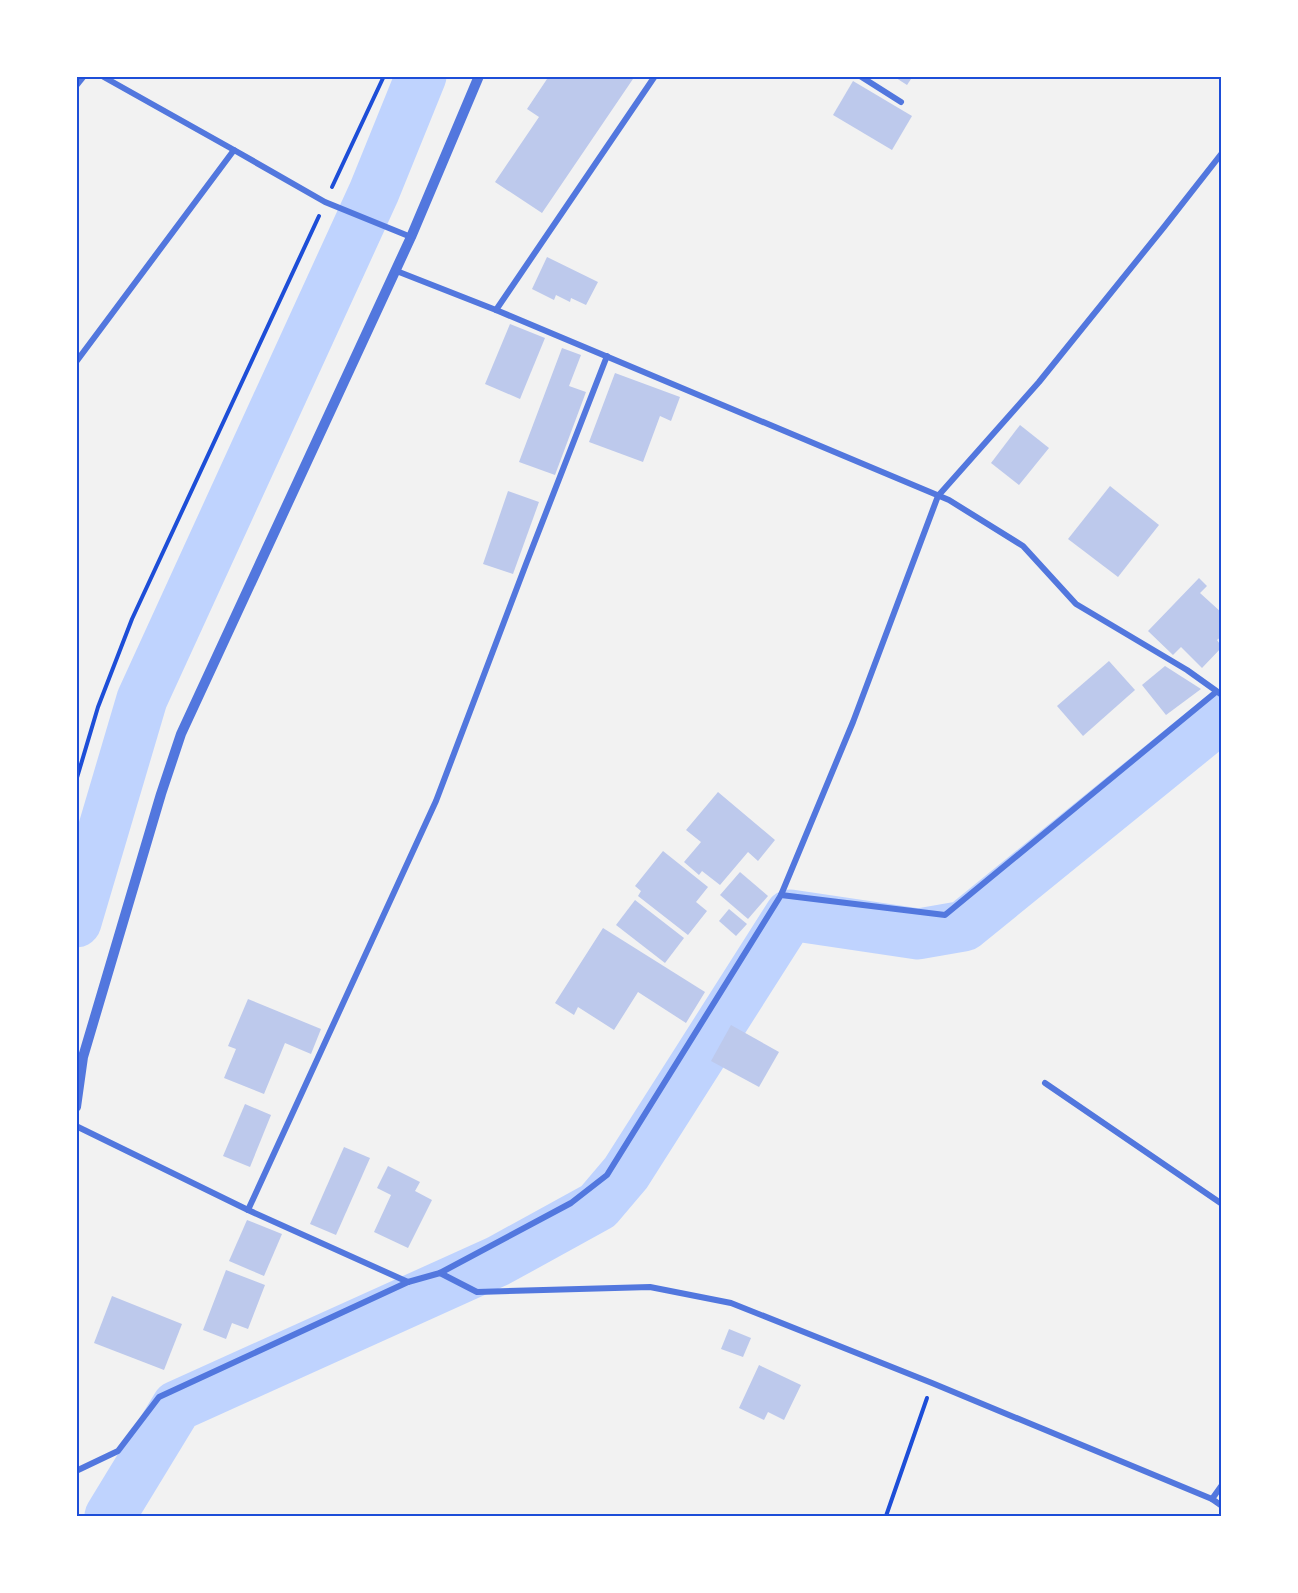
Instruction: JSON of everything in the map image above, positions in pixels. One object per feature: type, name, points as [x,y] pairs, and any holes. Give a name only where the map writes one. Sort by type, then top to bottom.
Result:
[{"type":"street","points":[[76,86],[84,76]]},
{"type":"street","points":[[102,76],[325,202],[411,237]]},
{"type":"street","points":[[76,1107],[83,1057],[157,805],[181,734],[411,237],[478,76]]},
{"type":"street","points":[[496,310],[655,76]]},
{"type":"street","points":[[860,76],[901,102]]},
{"type":"street","points":[[76,362],[234,150]]},
{"type":"street","points":[[76,1471],[118,1451],[159,1397],[408,1282],[440,1273],[571,1203],[607,1174],[781,895],[853,722],[938,496],[1039,382],[1221,153]]},
{"type":"street","points":[[394,270],[496,310],[949,500],[1023,546],[1076,604],[1187,670],[1219,694],[945,915],[781,895]]},
{"type":"street","points":[[248,1210],[436,801],[607,357]]},
{"type":"street","points":[[1045,1083],[1221,1204]]},
{"type":"street","points":[[76,1126],[248,1210],[408,1282]]},
{"type":"street","points":[[440,1273],[477,1292],[650,1287],[731,1303],[932,1383],[1212,1499],[1221,1506]]},
{"type":"street","points":[[1212,1499],[1221,1485]]},
{"type":"path","points":[[76,782],[98,707],[132,619],[384,76]]},
{"type":"path","points":[[886,1516],[932,1383]]},
{"type":"building","points":[[549,76],[635,76],[542,213],[495,182],[539,117],[527,109]]},
{"type":"building","points":[[893,76],[913,76],[907,85]]},
{"type":"building","points":[[853,81],[912,116],[892,150],[833,115]]},
{"type":"building","points":[[547,257],[598,282],[586,305],[571,298],[570,302],[556,295],[554,300],[532,289]]},
{"type":"building","points":[[510,324],[545,338],[520,399],[485,384]]},
{"type":"building","points":[[562,348],[581,355],[569,386],[586,392],[555,475],[519,462]]},
{"type":"building","points":[[615,373],[680,397],[671,421],[660,416],[643,462],[589,442]]},
{"type":"building","points":[[1020,425],[1049,448],[1019,485],[991,463]]},
{"type":"building","points":[[1110,486],[1159,525],[1118,577],[1068,539]]},
{"type":"building","points":[[508,491],[539,502],[513,574],[483,564]]},
{"type":"building","points":[[1199,578],[1207,586],[1200,593],[1222,613],[1222,636],[1217,640],[1222,647],[1202,668],[1181,647],[1173,655],[1148,631]]},
{"type":"building","points":[[1109,661],[1135,690],[1083,736],[1057,706]]},
{"type":"building","points":[[1165,666],[1201,689],[1166,715],[1142,685]]},
{"type":"building","points":[[718,792],[775,840],[758,861],[748,852],[720,885],[702,871],[699,875],[684,862],[701,842],[686,830]]},
{"type":"building","points":[[663,851],[708,887],[696,902],[707,911],[688,935],[638,896],[641,891],[635,886]]},
{"type":"building","points":[[740,872],[768,896],[748,919],[720,895]]},
{"type":"building","points":[[635,900],[684,938],[665,963],[616,925]]},
{"type":"building","points":[[729,909],[747,924],[736,936],[719,921]]},
{"type":"building","points":[[603,928],[705,992],[686,1023],[638,992],[614,1030],[578,1007],[574,1015],[555,1003]]},
{"type":"building","points":[[248,999],[321,1029],[311,1054],[285,1043],[264,1094],[224,1078],[236,1049],[228,1046]]},
{"type":"building","points":[[731,1025],[779,1052],[759,1087],[711,1061]]},
{"type":"building","points":[[245,1104],[271,1115],[250,1167],[223,1156]]},
{"type":"building","points":[[344,1147],[370,1158],[336,1235],[310,1224]]},
{"type":"building","points":[[388,1166],[420,1182],[415,1191],[432,1200],[408,1248],[374,1232],[391,1195],[377,1188]]},
{"type":"building","points":[[247,1220],[282,1234],[264,1276],[229,1261]]},
{"type":"building","points":[[226,1270],[265,1285],[248,1329],[232,1323],[226,1339],[203,1330]]},
{"type":"building","points":[[112,1296],[182,1324],[164,1370],[94,1343]]},
{"type":"building","points":[[729,1329],[751,1338],[743,1357],[721,1349]]},
{"type":"building","points":[[759,1365],[801,1385],[784,1420],[768,1412],[764,1420],[739,1408]]},
{"type":"waterway","points":[[76,922],[142,699],[374,192],[421,76]]},
{"type":"waterway","points":[[110,1516],[177,1406],[498,1261],[598,1206],[626,1173],[790,915],[918,934],[964,926],[1220,718],[1222,719]]}]
